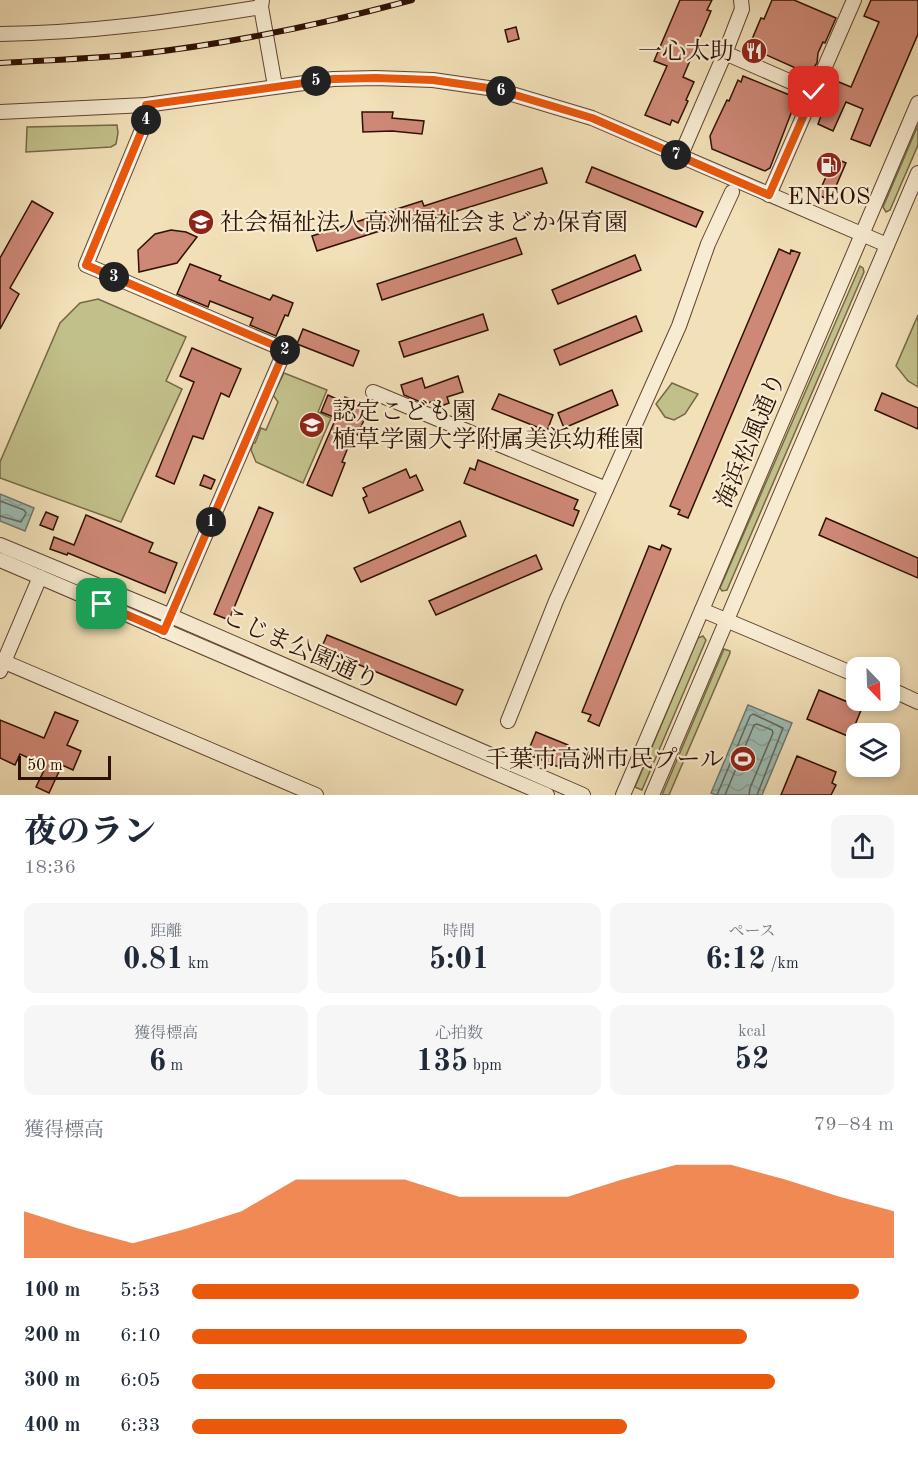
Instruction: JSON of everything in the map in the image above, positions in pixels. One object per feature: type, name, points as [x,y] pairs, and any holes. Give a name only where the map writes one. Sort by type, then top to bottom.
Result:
[{"type":"street","points":[[680,157],[725,53],[742,9],[741,0]]},
{"type":"street","points":[[769,195],[854,0]]},
{"type":"street","points":[[0,34],[96,30],[163,22],[262,3],[275,87]]},
{"type":"street","points":[[725,53],[814,92]]},
{"type":"street","points":[[0,112],[146,105],[246,93],[333,79],[433,80],[495,89],[592,118],[887,245]]},
{"type":"street","name":"海浜松風通り","points":[[623,795],[918,103]]},
{"type":"street","points":[[146,105],[146,120],[86,265],[285,350],[164,631]]},
{"type":"street","name":"海浜松風通り","points":[[652,795],[918,173]]},
{"type":"street","points":[[508,721],[556,601],[679,326],[708,244],[732,192]]},
{"type":"street","points":[[373,392],[606,489]]},
{"type":"street","name":"こじま公園通り","points":[[0,546],[171,616],[583,795]]},
{"type":"street","name":"こじま公園通り","points":[[0,560],[547,795]]},
{"type":"street","points":[[40,577],[1,664],[316,795]]},
{"type":"street","points":[[702,610],[846,671]]},
{"type":"street","points":[[900,694],[918,702]]},
{"type":"shaded area","points":[[117,125],[116,144],[111,147],[26,152],[27,127]]},
{"type":"shaded area","points":[[918,125],[918,145],[890,210],[886,212],[883,207]]},
{"type":"shaded area","points":[[860,266],[864,272],[727,590],[722,591],[720,588]]},
{"type":"shaded area","points":[[98,299],[186,337],[166,381],[182,389],[121,522],[0,478],[0,462],[60,323],[80,303]]},
{"type":"shaded area","points":[[918,315],[918,387],[908,381],[896,366]]},
{"type":"shaded area","points":[[284,373],[327,390],[318,412],[331,418],[303,483],[256,462],[251,450],[261,428],[266,430],[278,402],[273,395]]},
{"type":"shaded area","points":[[672,383],[698,394],[685,414],[674,420],[665,417],[656,404]]},
{"type":"shaded area","points":[[703,636],[706,640],[642,790],[635,787],[698,638]]},
{"type":"shaded area","points":[[724,649],[730,653],[669,795],[662,795]]},
{"type":"water","points":[[0,494],[34,508],[25,531],[0,521]]},
{"type":"water","points":[[748,705],[792,723],[762,795],[716,795],[711,793]]},
{"type":"building","points":[[680,0],[712,0],[707,10],[711,11],[683,77],[694,82],[686,100],[688,101],[678,123],[672,120],[670,125],[645,115],[667,66],[654,61]]},
{"type":"building","points":[[772,0],[794,0],[836,18],[818,53],[817,63],[809,74],[753,49],[754,46],[750,44]]},
{"type":"building","points":[[871,0],[918,0],[918,34],[870,146],[851,139],[863,109],[846,102],[833,131],[818,124],[834,80],[851,87],[879,22],[864,16]]},
{"type":"building","points":[[516,27],[519,39],[508,42],[505,30]]},
{"type":"building","points":[[743,76],[797,98],[770,168],[765,171],[712,149],[710,136],[738,80],[741,82]]},
{"type":"building","points":[[362,112],[393,112],[392,118],[424,121],[422,134],[392,131],[363,132]]},
{"type":"building","points":[[834,158],[846,163],[830,200],[818,195]]},
{"type":"building","points":[[592,167],[703,212],[696,227],[586,182]]},
{"type":"building","points":[[542,168],[547,183],[434,218],[433,214],[317,251],[312,236],[422,201],[424,206]]},
{"type":"building","points":[[32,201],[53,213],[10,288],[19,294],[0,329],[0,258]]},
{"type":"building","points":[[171,230],[186,232],[197,237],[177,263],[139,272],[138,250],[155,234]]},
{"type":"building","points":[[516,238],[522,254],[382,300],[377,284]]},
{"type":"building","points":[[779,249],[790,254],[791,250],[800,253],[688,518],[678,514],[680,510],[670,506]]},
{"type":"building","points":[[635,255],[641,270],[558,304],[552,290]]},
{"type":"building","points":[[190,264],[221,276],[219,280],[270,300],[273,295],[293,303],[276,336],[250,325],[253,318],[210,301],[208,307],[177,294]]},
{"type":"building","points":[[483,314],[488,330],[404,357],[399,342]]},
{"type":"building","points":[[636,316],[642,331],[560,365],[554,350]]},
{"type":"building","points":[[303,329],[359,351],[353,366],[297,344]]},
{"type":"building","points":[[192,348],[241,369],[229,397],[221,393],[203,439],[193,436],[174,484],[156,476],[194,382],[180,376]]},
{"type":"building","points":[[458,376],[463,392],[447,397],[449,403],[439,407],[437,400],[425,404],[404,395],[401,385],[422,378],[425,388]]},
{"type":"building","points":[[612,390],[618,405],[564,428],[558,413]]},
{"type":"building","points":[[882,393],[918,408],[918,429],[875,410]]},
{"type":"building","points":[[499,394],[553,415],[547,431],[492,409]]},
{"type":"building","points":[[328,395],[343,402],[345,397],[369,407],[358,435],[354,433],[332,496],[307,485],[336,418],[321,412]]},
{"type":"building","points":[[478,460],[578,500],[574,509],[579,511],[573,526],[464,483],[470,468],[475,470]]},
{"type":"building","points":[[406,469],[410,478],[416,475],[423,490],[369,513],[363,498],[367,496],[363,488]]},
{"type":"building","points":[[204,475],[215,480],[211,489],[200,485]]},
{"type":"building","points":[[259,507],[273,513],[229,620],[214,614]]},
{"type":"building","points":[[46,512],[58,517],[53,530],[40,525]]},
{"type":"building","points":[[86,515],[153,543],[149,552],[177,563],[165,593],[68,553],[67,555],[50,549],[54,537],[74,545]]},
{"type":"building","points":[[826,518],[918,558],[918,578],[819,535]]},
{"type":"building","points":[[460,521],[466,536],[361,582],[354,568]]},
{"type":"building","points":[[662,545],[671,549],[599,726],[588,721],[591,715],[582,712],[649,546],[660,550]]},
{"type":"building","points":[[536,555],[542,569],[436,615],[429,601]]},
{"type":"building","points":[[327,635],[463,690],[456,705],[321,649]]},
{"type":"building","points":[[819,690],[846,701],[846,711],[861,711],[856,723],[846,723],[846,735],[807,719]]},
{"type":"building","points":[[55,712],[78,721],[67,745],[81,751],[73,770],[62,765],[49,793],[36,787],[46,766],[20,754],[15,765],[0,758],[0,720],[44,738]]},
{"type":"building","points":[[536,732],[568,745],[559,767],[527,754]]},
{"type":"building","points":[[797,756],[836,772],[832,783],[836,785],[831,795],[781,795]]},
{"type":"railway","points":[[0,63],[121,56],[207,45],[310,25],[412,0]]},
{"type":"place","name":"一心太助","points":[[754,51]]},
{"type":"place","name":"ENEOS","points":[[829,165]]},
{"type":"place","name":"社会福祉法人高洲福祉会まどか保育園","points":[[201,222]]},
{"type":"place","name":"認定こども園 植草学園大学附属美浜幼稚園","points":[[312,425]]},
{"type":"place","name":"千葉市高洲市民プール","points":[[743,759]]},
{"type":"route","points":[[102,604],[164,631],[285,350],[86,265],[146,120],[146,105],[246,93],[294,83],[333,79],[433,80],[495,89],[592,118],[769,195],[814,92]]}]
